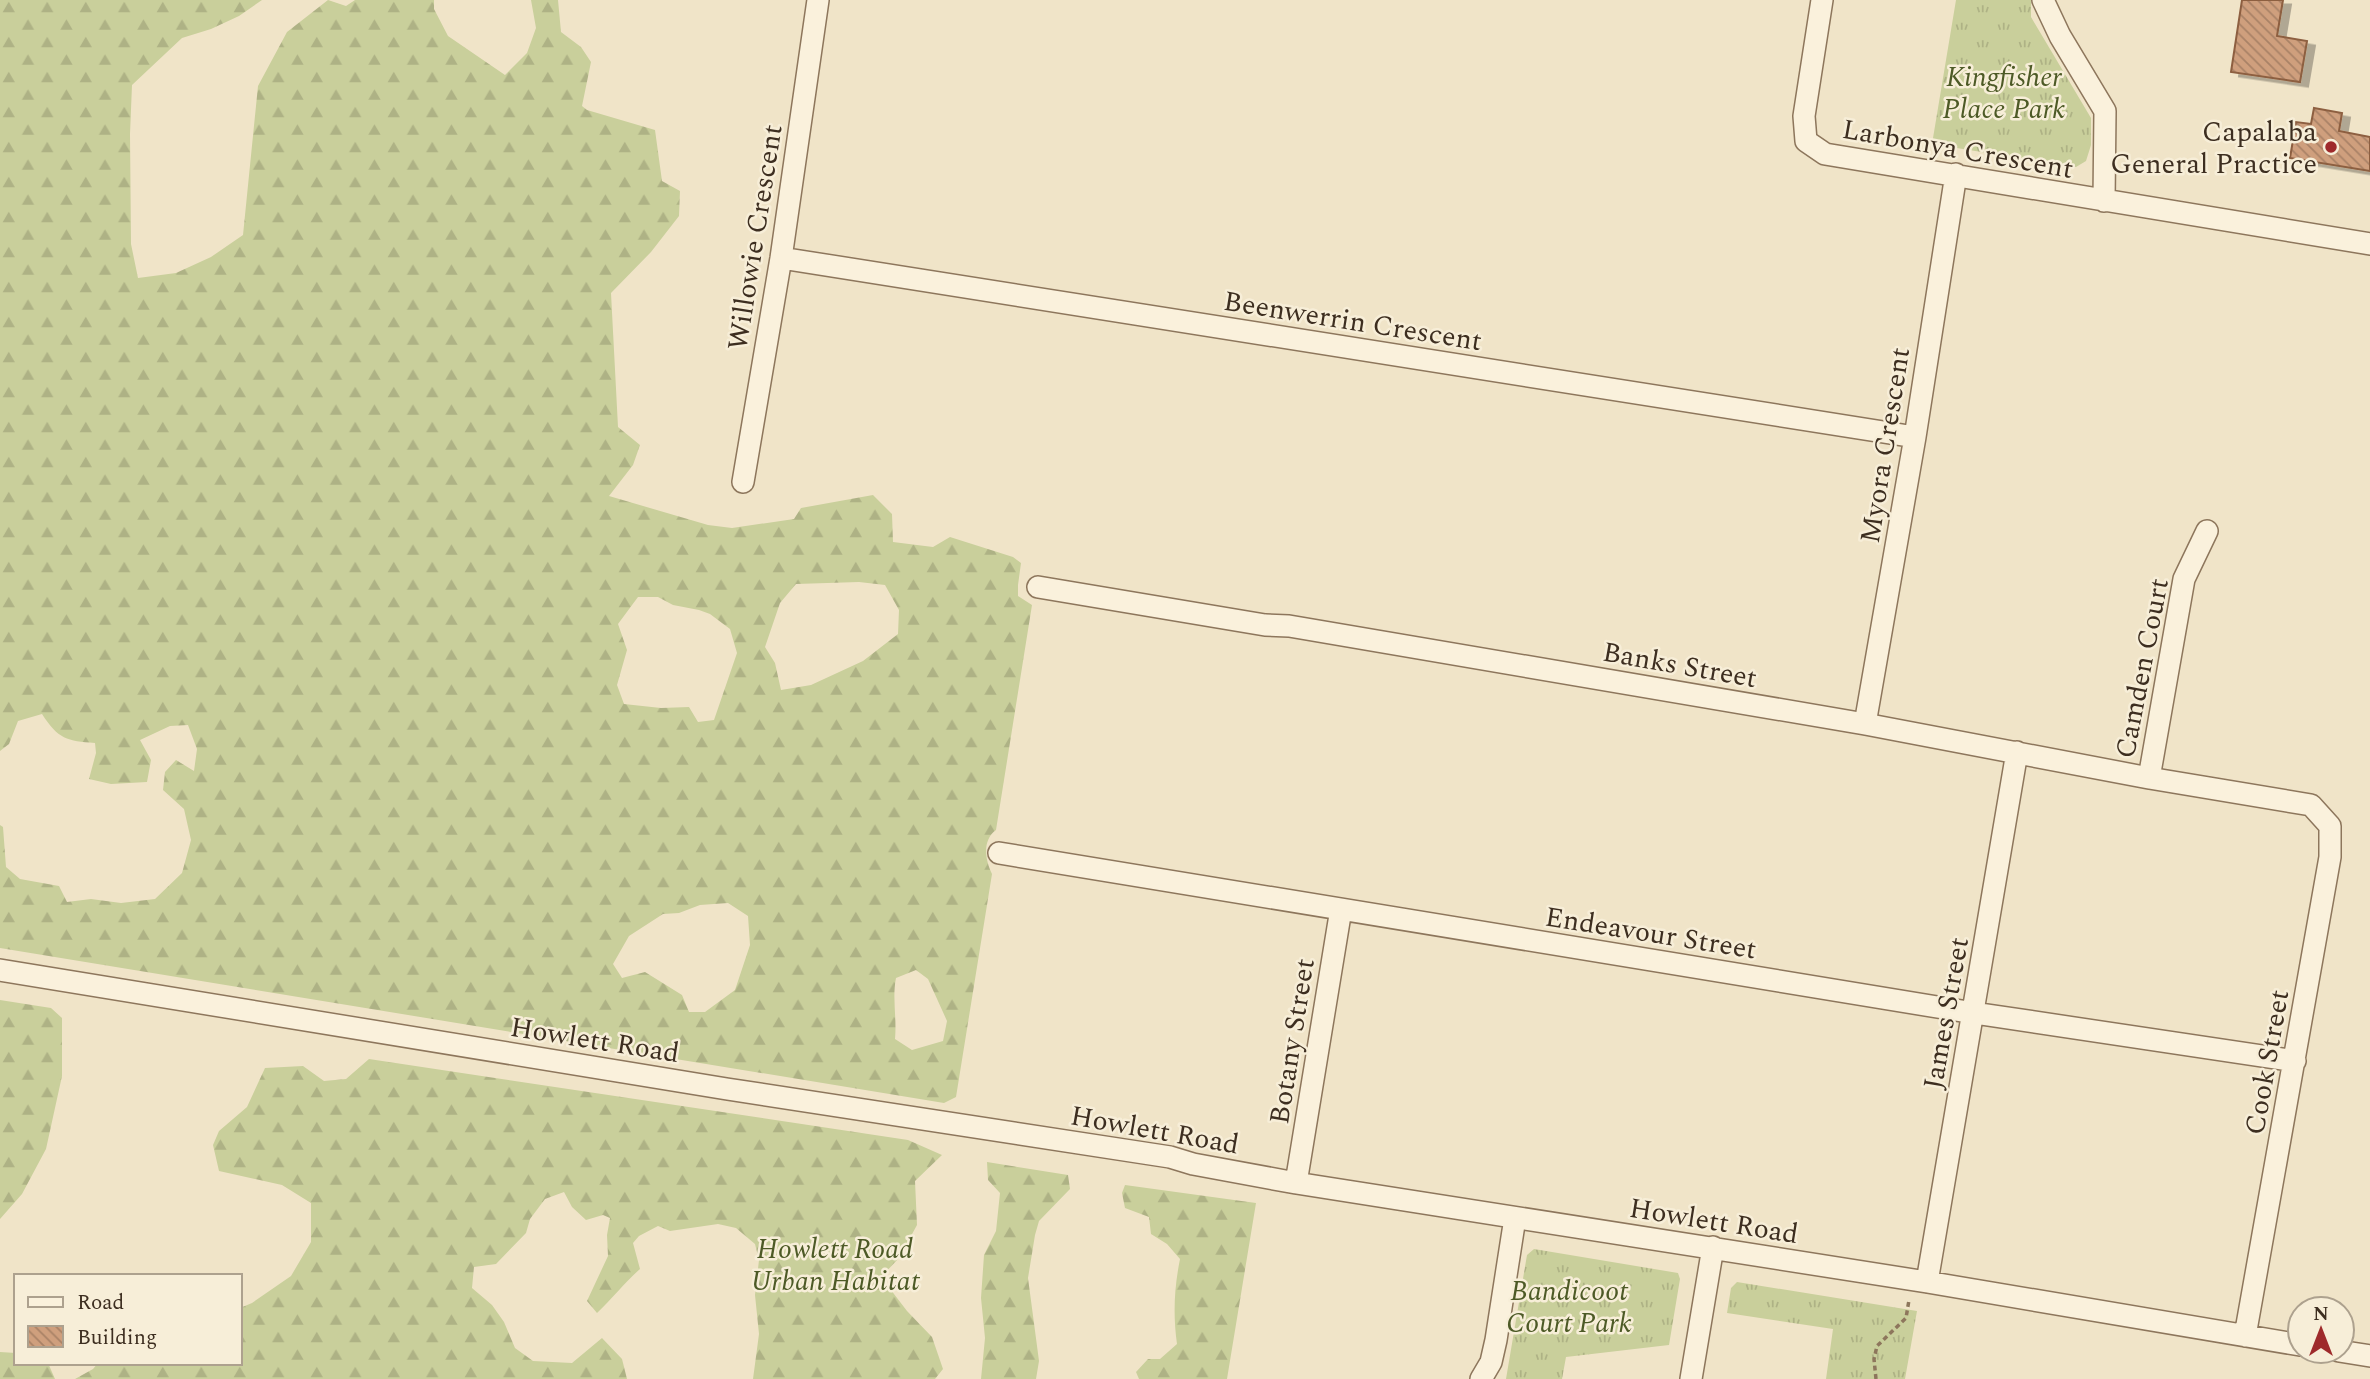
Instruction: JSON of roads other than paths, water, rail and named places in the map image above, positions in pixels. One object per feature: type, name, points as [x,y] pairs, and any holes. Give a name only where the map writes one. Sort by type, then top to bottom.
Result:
[{"type":"street","name":"Willowie Crescent","points":[[743,482],[781,258],[818,0]]},
{"type":"street","name":"Larbonya Crescent","points":[[1822,0],[1804,116],[1806,141],[1825,154],[2370,244]]},
{"type":"street","points":[[2043,0],[2060,36],[2105,111],[2104,201]]},
{"type":"street","name":"Myora Crescent","points":[[1865,724],[1915,437],[1956,174]]},
{"type":"street","name":"Beenwerrin Crescent","points":[[781,258],[1915,437]]},
{"type":"street","name":"Camden Court","points":[[2149,778],[2184,579],[2207,531]]},
{"type":"street","name":"Banks Street","points":[[1038,587],[1265,625],[1303,628],[1865,724],[2149,778],[2311,805]]},
{"type":"street","name":"James Street","points":[[1920,1281],[1974,1013],[2017,752]]},
{"type":"street","name":"Cook Street","points":[[2245,1336],[2330,857],[2330,826],[2311,805]]},
{"type":"street","name":"Endeavour Street","points":[[999,853],[1974,1013],[2295,1061]]},
{"type":"street","name":"Botany Street","points":[[1296,1183],[1341,909]]},
{"type":"street","name":"Howlett Road","points":[[0,970],[727,1089],[1170,1157],[1193,1164],[1296,1183],[1713,1247],[2286,1343]]},
{"type":"street","points":[[1481,1379],[1491,1362],[1496,1340],[1515,1218]]},
{"type":"street","points":[[1691,1379],[1713,1247]]},
{"type":"place","name":"Capalaba General Practice","points":[[2331,147]]},
{"type":"park label","name":"Kingfisher Place Park","points":[[2004,92]]},
{"type":"park label","name":"Howlett Road Urban Habitat","points":[[835,1264]]},
{"type":"park label","name":"Bandicoot Court Park","points":[[1569,1306]]}]
